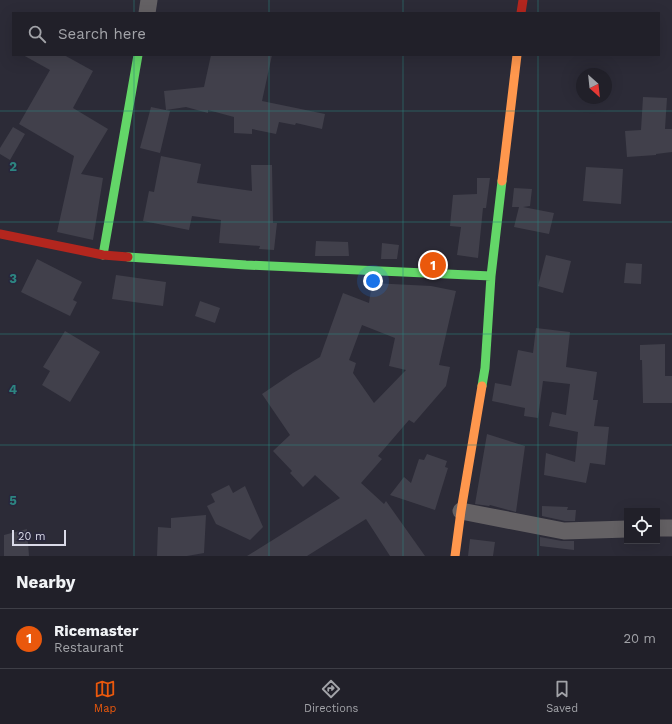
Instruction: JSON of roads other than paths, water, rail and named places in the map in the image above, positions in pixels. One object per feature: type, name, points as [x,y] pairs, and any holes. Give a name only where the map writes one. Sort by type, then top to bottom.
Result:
[{"type":"street","points":[[147,12],[149,0]]},
{"type":"street","points":[[521,12],[523,0]]},
{"type":"street","points":[[103,255],[138,56]]},
{"type":"street","points":[[455,556],[485,368],[491,276],[516,56]]},
{"type":"street","points":[[0,234],[103,255],[246,265],[491,276]]},
{"type":"street","points":[[461,511],[564,531],[624,529]]},
{"type":"street","points":[[660,528],[672,528]]},
{"type":"place","name":"Ricemaster","points":[[433,265]]}]
